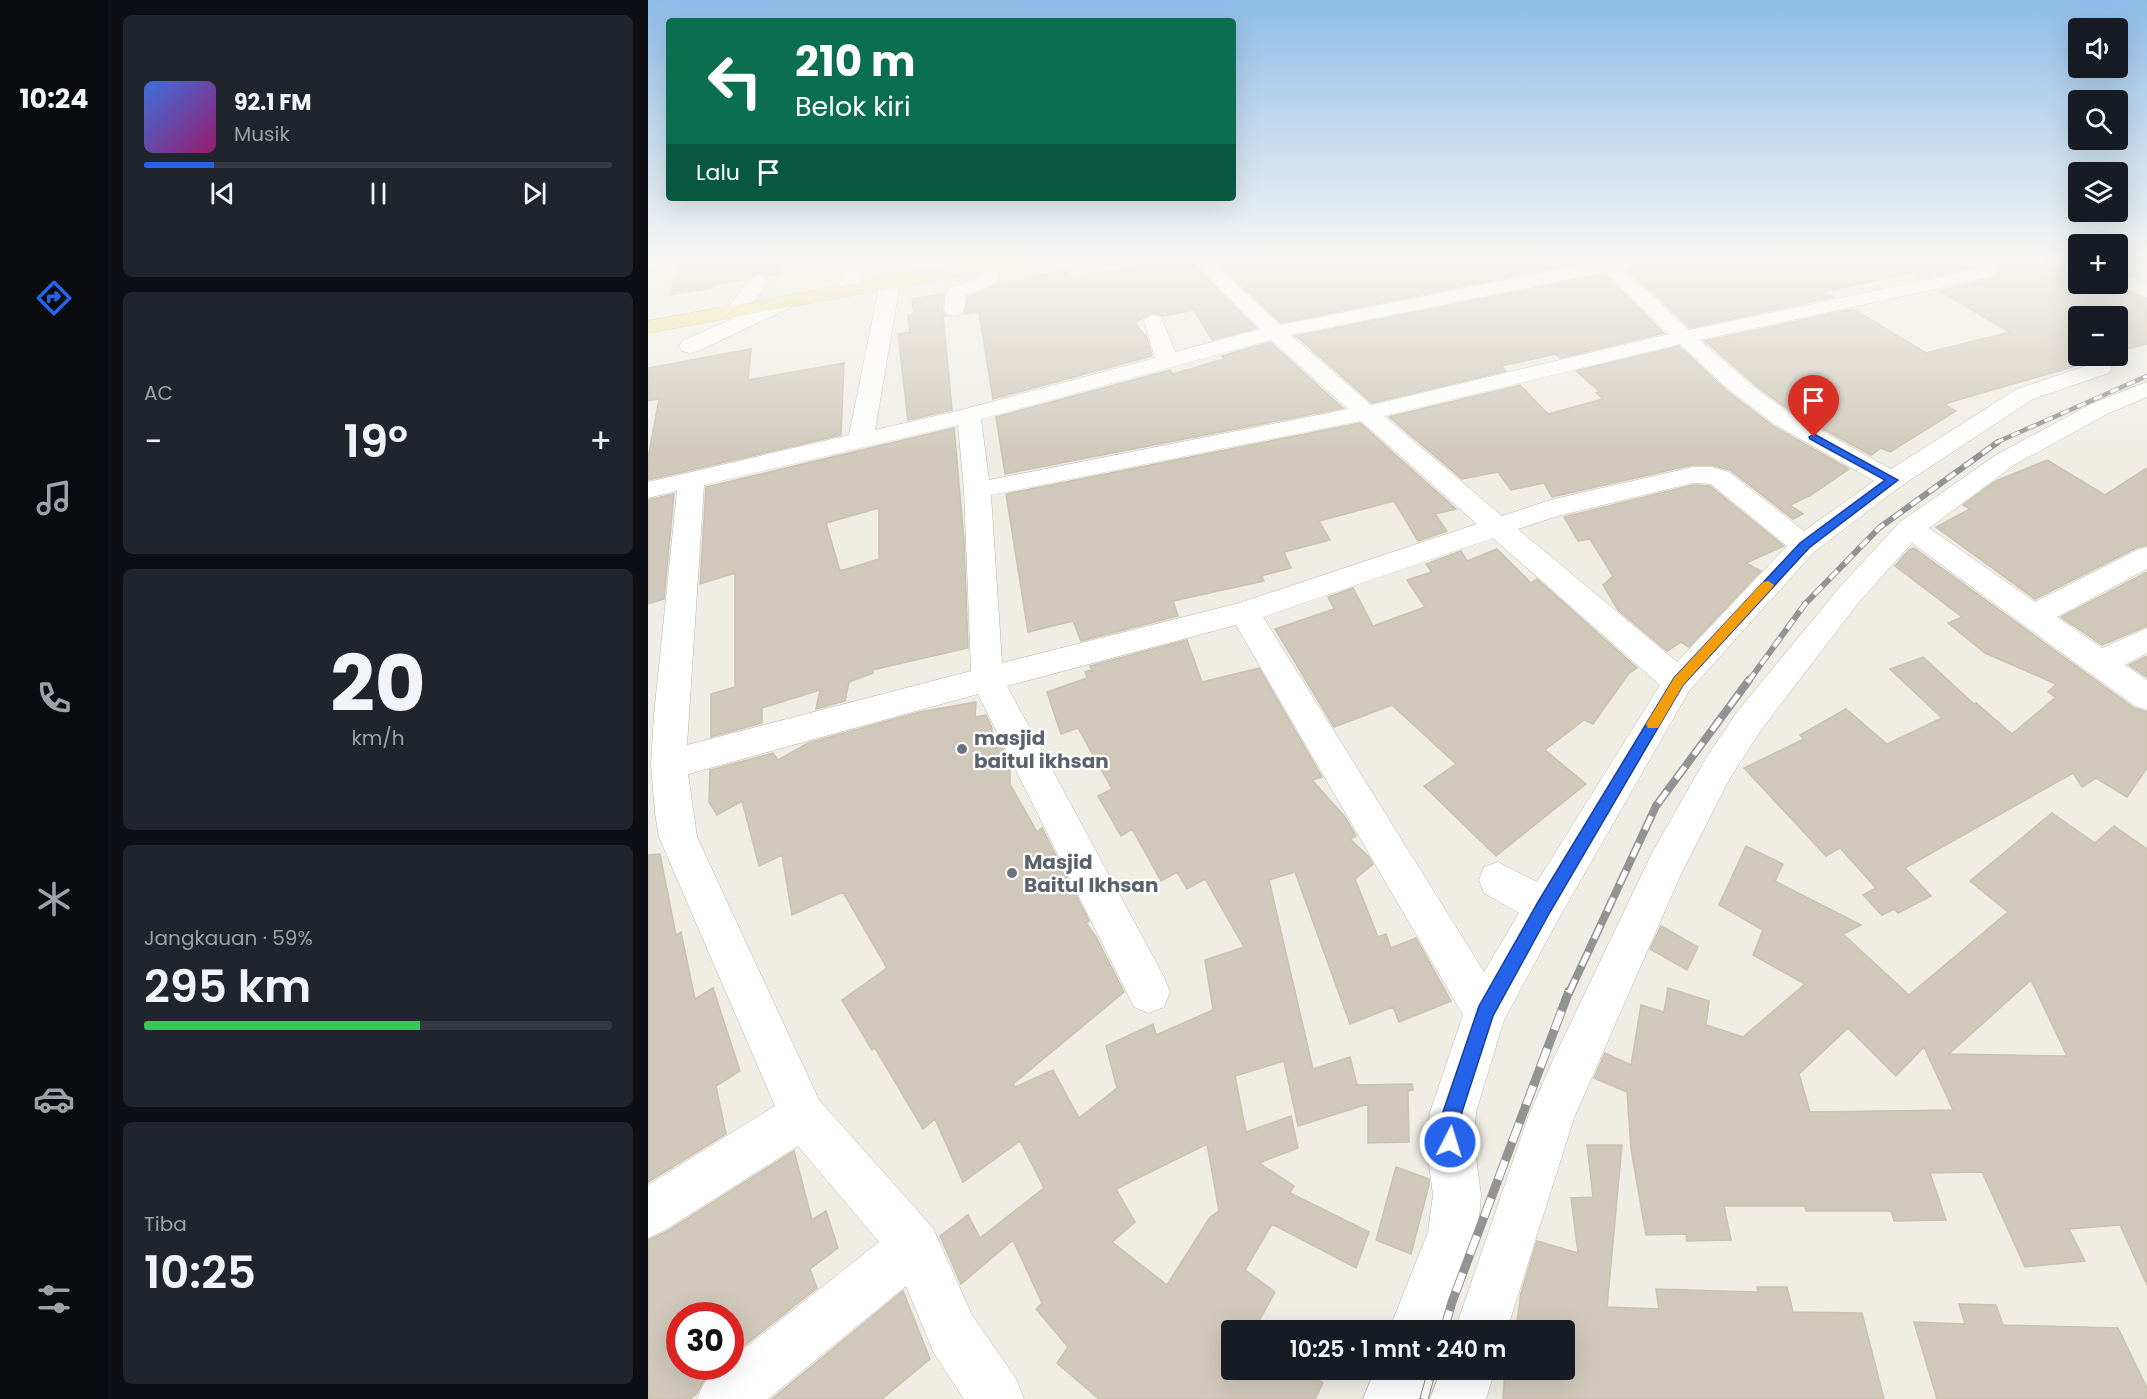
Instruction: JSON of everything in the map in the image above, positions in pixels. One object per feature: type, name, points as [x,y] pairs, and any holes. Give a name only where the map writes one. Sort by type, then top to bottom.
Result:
[{"type":"street","points":[[690,346],[735,325]]},
{"type":"street","points":[[861,439],[882,325]]},
{"type":"street","points":[[1155,325],[1167,362]]},
{"type":"street","points":[[1268,325],[1366,413],[1678,682]]},
{"type":"street","points":[[648,490],[969,415],[1307,325]]},
{"type":"street","points":[[1672,325],[1742,390],[1770,411],[1892,480]]},
{"type":"street","points":[[977,490],[1366,413],[1739,325]]},
{"type":"street","points":[[1420,1320],[1453,1232],[1457,1195],[1450,1142],[1453,1112],[1485,1012],[1544,907],[1678,682],[1804,545],[1892,480],[2025,394],[2101,368]]},
{"type":"street","points":[[1484,1320],[1551,1117],[1667,863],[1718,768],[1749,721],[1849,595],[1910,528],[2005,460],[2098,409],[2147,389]]},
{"type":"street","points":[[969,415],[977,490],[987,679],[1149,992]]},
{"type":"street","points":[[669,765],[789,731],[1244,612],[1362,560],[1499,526],[1550,509],[1702,474],[1720,478],[1804,545]]},
{"type":"street","points":[[692,480],[670,710],[669,765],[660,814],[678,837],[803,1116],[915,1246],[953,1334],[996,1399]]},
{"type":"street","points":[[1910,528],[2147,697]]},
{"type":"street","points":[[2034,616],[2147,556]]},
{"type":"street","points":[[1244,612],[1485,1012]]},
{"type":"street","points":[[2099,664],[2147,639]]},
{"type":"street","points":[[1498,880],[1544,907]]},
{"type":"street","points":[[648,1213],[803,1116]]},
{"type":"street","points":[[725,1399],[915,1246]]},
{"type":"street","points":[[1390,1399],[1398,1380]]},
{"type":"street","points":[[1458,1399],[1465,1380]]},
{"type":"building","points":[[909,325],[944,325],[952,410],[908,420],[898,334],[910,332]]},
{"type":"building","points":[[981,325],[1137,325],[1147,338],[1152,356],[993,399]]},
{"type":"building","points":[[1203,325],[1253,325],[1256,328],[1212,340]]},
{"type":"building","points":[[1349,325],[1656,325],[1664,333],[1560,358],[1556,354],[1501,366],[1506,371],[1372,403],[1296,336]]},
{"type":"building","points":[[1778,325],[1880,325],[1926,353],[2010,332],[1998,325],[2068,325],[2068,366],[2076,366],[1944,404],[1956,411],[1890,452],[1881,448],[1871,455],[1792,412],[1755,385],[1705,341]]},
{"type":"building","points":[[2128,325],[2147,325],[2147,344],[2128,349]]},
{"type":"building","points":[[1270,342],[1343,408],[1005,474],[996,417],[1170,370],[1173,374]]},
{"type":"building","points":[[1679,346],[1726,390],[1773,426],[1849,469],[1811,495],[1790,505],[1803,514],[1793,519],[1730,470],[1712,465],[1692,465],[1552,497],[1544,483],[1511,490],[1498,472],[1462,479],[1389,417],[1520,385],[1548,414],[1603,399],[1596,393],[1600,392],[1576,371]]},
{"type":"building","points":[[751,349],[748,380],[844,363],[841,435],[648,480],[648,458],[659,399],[648,401],[648,368]]},
{"type":"building","points":[[1360,423],[1456,509],[1435,514],[1447,531],[1418,541],[1394,501],[1319,521],[1330,540],[1284,552],[1291,568],[1261,576],[1264,581],[1173,601],[1178,616],[1081,641],[1073,621],[1028,632],[1006,494]]},
{"type":"building","points":[[954,428],[964,540],[968,648],[872,670],[873,673],[849,682],[845,701],[816,709],[820,690],[762,708],[762,723],[711,737],[711,694],[735,687],[735,573],[700,584],[706,487]],"holes":[[[879,508],[879,559],[840,571],[826,523]]]},
{"type":"building","points":[[2047,460],[2105,495],[2147,468],[2147,545],[2136,548],[2035,599],[1936,527],[1970,509],[1963,505],[1996,481]]},
{"type":"building","points":[[1693,485],[1710,486],[1784,546],[1746,563],[1761,571],[1689,647],[1681,642],[1667,651],[1618,610],[1603,585],[1613,576],[1590,539],[1578,541],[1564,517]]},
{"type":"building","points":[[674,494],[664,599],[648,604],[648,500]]},
{"type":"building","points":[[1914,548],[2134,708],[2147,712],[2147,768],[2127,797],[2096,778],[2082,787],[2073,773],[1905,868],[1931,896],[1898,913],[1894,909],[1882,915],[1863,895],[1876,888],[1840,848],[1826,856],[1744,768],[1804,739],[1800,735],[1846,709],[1887,744],[1942,718],[1890,669],[1923,657],[1974,704],[1976,703],[2012,734],[2056,697],[2048,692],[2056,684],[1985,653],[1948,623],[1962,617],[1895,566],[1909,550]]},
{"type":"building","points":[[1497,549],[1531,583],[1537,579],[1637,668],[1629,673],[1593,724],[1584,720],[1545,750],[1586,784],[1496,856],[1424,786],[1456,764],[1392,705],[1334,727],[1275,629],[1334,609],[1328,597],[1353,588],[1373,626],[1425,607],[1407,580],[1432,572],[1426,564],[1461,551],[1467,561]]},
{"type":"building","points":[[2147,572],[2147,626],[2102,645],[2061,617]]},
{"type":"building","points":[[1187,640],[1202,682],[1259,668],[1322,777],[1312,780],[1345,817],[1356,836],[1350,839],[1373,864],[1355,879],[1378,937],[1386,934],[1391,948],[1416,938],[1451,1001],[1399,1022],[1393,1007],[1350,1024],[1295,872],[1269,880],[1313,1069],[1350,1057],[1357,1085],[1412,1084],[1413,1090],[1408,1091],[1409,1142],[1368,1143],[1368,1104],[1298,1126],[1284,1061],[1235,1076],[1246,1132],[1291,1116],[1298,1148],[1259,1163],[1294,1186],[1290,1193],[1369,1232],[1356,1268],[1272,1224],[1245,1270],[1275,1292],[1260,1320],[1221,1320],[1221,1380],[1319,1380],[1323,1383],[1315,1399],[1099,1399],[1057,1363],[1068,1347],[1036,1309],[1042,1303],[1013,1240],[961,1284],[940,1236],[968,1215],[980,1238],[1044,1188],[1020,1141],[963,1182],[935,1119],[923,1129],[875,1048],[872,1050],[842,1000],[887,968],[843,892],[792,915],[782,855],[759,866],[742,801],[717,815],[709,802],[710,770],[773,753],[778,760],[808,743],[920,712],[976,702],[975,717],[986,715],[992,728],[992,737],[997,736],[1010,764],[1010,784],[1037,832],[1042,828],[1089,921],[1086,923],[1096,937],[1124,992],[1013,1084],[1015,1087],[1053,1070],[1079,1118],[1117,1088],[1106,1046],[1153,1024],[1156,1035],[1213,1010],[1205,960],[1244,947],[1205,879],[1187,889],[1177,872],[1161,881],[1132,829],[1121,836],[1098,796],[1112,789],[1078,728],[1061,734],[1047,692],[1087,678],[1085,672],[1092,670],[1090,666]],"holes":[[[1207,1144],[1219,1211],[1210,1217],[1167,1285],[1112,1242],[1135,1222],[1116,1189]]]},
{"type":"building","points":[[2147,656],[2147,677],[2129,665]]},
{"type":"building","points":[[2052,813],[2095,843],[2114,826],[2147,849],[2147,1285],[2120,1225],[2069,1229],[2085,1261],[2025,1267],[1982,1172],[1930,1173],[1946,1220],[1894,1221],[1891,1211],[1806,1211],[1805,1206],[1724,1206],[1731,1240],[1687,1241],[1686,1234],[1646,1235],[1631,1149],[1627,1092],[1594,1078],[1605,1053],[1631,1065],[1641,1005],[1664,1012],[1668,988],[1709,1001],[1706,1025],[1743,1037],[1805,984],[1753,955],[1763,930],[1719,905],[1746,846],[1783,864],[1775,881],[1861,925],[1843,934],[1909,995],[2008,912],[1970,881]],"holes":[[[2031,980],[2067,1056],[1949,1054]],[[1848,1028],[1896,1076],[1924,1047],[1953,1110],[1810,1112],[1799,1074]]]},
{"type":"building","points":[[660,854],[676,935],[681,932],[695,999],[713,988],[740,1071],[716,1086],[726,1134],[648,1182],[648,855]]},
{"type":"building","points":[[1661,926],[1698,947],[1687,970],[1650,949]]},
{"type":"building","points":[[1587,1145],[1622,1145],[1607,1307],[1659,1309],[1656,1289],[1758,1292],[1757,1287],[1787,1287],[1793,1312],[1862,1313],[1884,1399],[1503,1399],[1504,1380],[1575,1380],[1575,1320],[1517,1320],[1521,1293],[1537,1241],[1578,1253],[1571,1198],[1593,1197]]},
{"type":"building","points":[[794,1151],[812,1220],[826,1211],[838,1248],[810,1269],[817,1288],[744,1346],[744,1302],[666,1302],[666,1380],[704,1380],[697,1393],[690,1399],[648,1399],[648,1240],[666,1232]]},
{"type":"building","points":[[1396,1167],[1429,1179],[1411,1254],[1376,1240]]},
{"type":"building","points":[[903,1291],[930,1359],[882,1399],[772,1399]]},
{"type":"building","points":[[1959,1304],[1996,1305],[2003,1325],[2118,1328],[2147,1388],[2147,1399],[1937,1399],[1914,1322],[1965,1324]]},
{"type":"railway","points":[[1995,443],[2147,376]]},
{"type":"railway","points":[[1748,682],[1805,604],[1879,528],[1998,442]]},
{"type":"railway","points":[[1569,993],[1656,806],[1749,680]]},
{"type":"railway","points":[[1447,1320],[1569,991]]},
{"type":"railway","points":[[1424,1399],[1429,1380]]},
{"type":"slow traffic","points":[[1653,724],[1678,682],[1768,585]]},
{"type":"place","name":"masjid baitul ikhsan","points":[[962,749]]},
{"type":"place","name":"Masjid Baitul Ikhsan","points":[[1012,873]]},
{"type":"route","points":[[1450,1142],[1453,1112],[1485,1012],[1544,907],[1678,682],[1804,545],[1892,480],[1814,437]]}]
